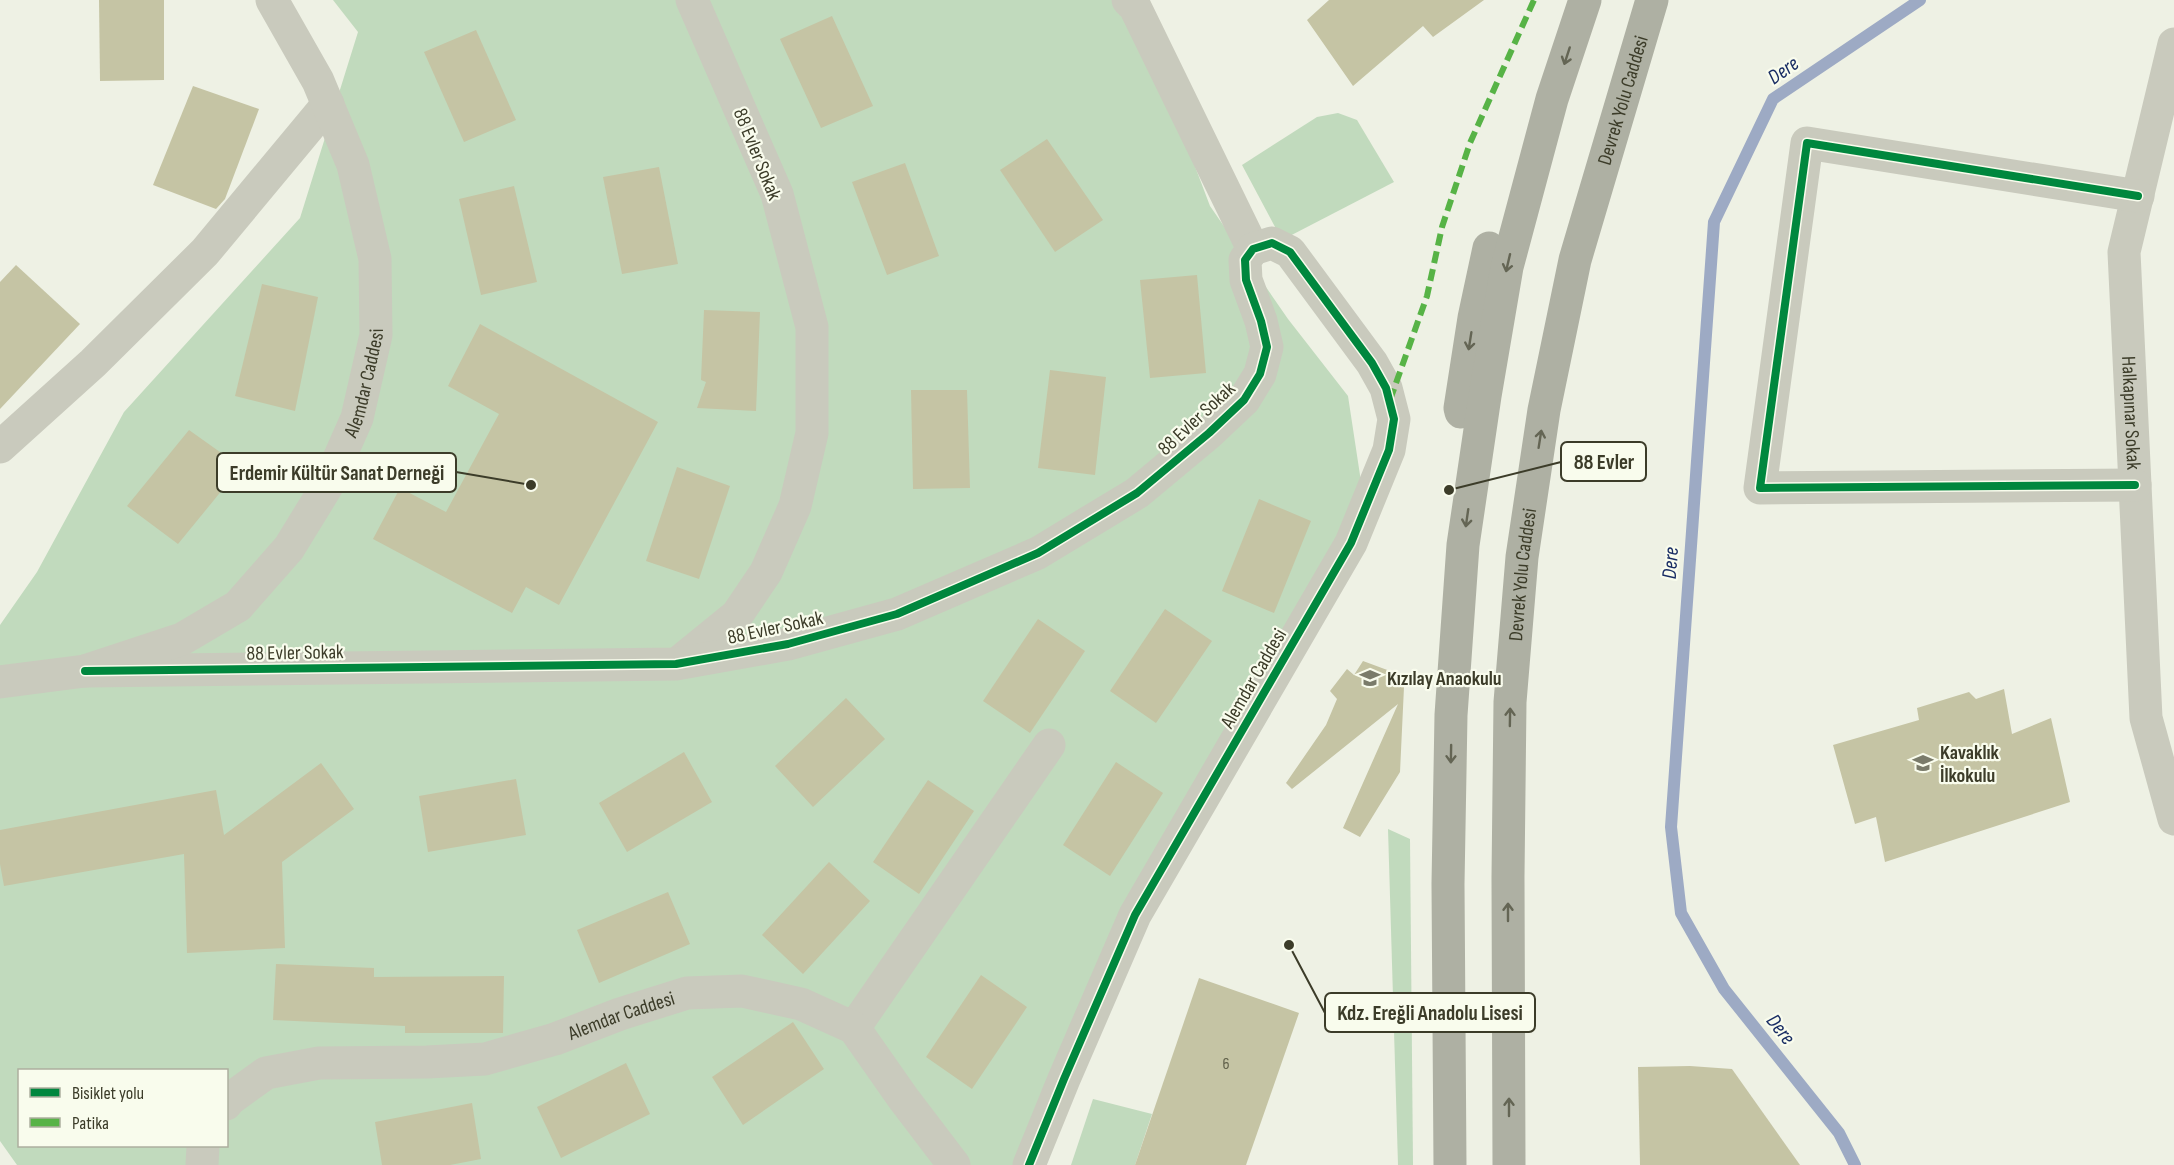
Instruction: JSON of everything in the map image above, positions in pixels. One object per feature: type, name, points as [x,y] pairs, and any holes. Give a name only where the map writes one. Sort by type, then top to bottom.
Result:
[{"type":"highway","points":[[1450,1165],[1448,884],[1451,715],[1463,545],[1507,267],[1552,99],[1585,0]]},
{"type":"highway","name":"Devrek Yolu Caddesi","points":[[1509,1165],[1510,702],[1522,557],[1544,410],[1575,260],[1652,0]]},
{"type":"street","name":"Alemdar Caddesi","points":[[0,682],[85,670],[182,639],[238,606],[289,548],[327,486],[357,417],[376,335],[375,259],[353,165],[318,81],[272,0]]},
{"type":"street","name":"88 Evler Sokak","points":[[676,664],[737,615],[766,572],[795,506],[812,433],[812,327],[777,194],[692,0]]},
{"type":"street","points":[[1128,0],[1135,7],[1253,249]]},
{"type":"street","name":"Halkapınar Sokak","points":[[2174,44],[2124,252],[2146,718],[2174,819]]},
{"type":"street","points":[[0,447],[93,363],[205,252],[328,104]]},
{"type":"street","points":[[2135,484],[1760,489],[1806,143],[2138,196]]},
{"type":"street","name":"Alemdar Caddesi","points":[[1029,1165],[1135,915],[1351,543],[1389,450],[1394,418],[1386,388],[1372,363],[1290,252],[1272,243],[1253,249]]},
{"type":"street","name":"88 Evler Sokak","points":[[85,670],[676,664],[788,644],[897,614],[1038,553],[1137,493],[1209,433],[1244,400],[1260,375],[1267,347],[1261,321],[1246,280],[1245,260],[1253,249]]},
{"type":"street","points":[[954,1165],[854,1028],[1049,745]]},
{"type":"street","name":"Alemdar Caddesi","points":[[228,1102],[266,1073],[319,1063],[485,1059],[555,1040],[620,1014],[687,993],[742,991],[801,1004],[854,1028]]},
{"type":"street","points":[[202,1165],[203,1147]]},
{"type":"green space","points":[[333,0],[1132,0],[1210,206],[1288,319],[1348,396],[1365,508],[1135,915],[1031,1165],[17,1165],[0,1141],[0,625],[37,572],[124,412],[300,218],[358,32]]},
{"type":"green space","points":[[1338,113],[1357,120],[1394,182],[1282,240],[1242,165],[1317,117]]},
{"type":"green space","points":[[1388,829],[1410,839],[1413,1165],[1398,1165]]},
{"type":"green space","points":[[1093,1099],[1152,1114],[1135,1165],[1071,1165]]},
{"type":"building","points":[[99,0],[164,0],[164,80],[100,81]]},
{"type":"building","points":[[1329,0],[1484,0],[1433,37],[1423,26],[1353,86],[1307,20]]},
{"type":"building","points":[[832,16],[873,106],[821,128],[780,39]]},
{"type":"building","points":[[476,30],[516,120],[464,142],[424,52]]},
{"type":"building","points":[[193,86],[259,109],[225,199],[216,209],[153,185]]},
{"type":"building","points":[[1047,139],[1103,220],[1055,252],[1000,170]]},
{"type":"building","points":[[905,163],[939,256],[887,275],[852,182]]},
{"type":"building","points":[[659,167],[678,264],[622,274],[603,177]]},
{"type":"building","points":[[514,186],[537,282],[481,295],[459,199]]},
{"type":"building","points":[[16,265],[80,324],[0,409],[0,282]]},
{"type":"building","points":[[1197,275],[1206,373],[1150,378],[1140,280]]},
{"type":"building","points":[[262,284],[318,297],[295,411],[235,396]]},
{"type":"building","points":[[704,310],[760,312],[756,411],[697,408],[706,382],[701,380]]},
{"type":"building","points":[[480,324],[658,422],[559,605],[526,587],[512,613],[373,539],[400,488],[446,512],[499,414],[448,386]]},
{"type":"building","points":[[1050,370],[1106,377],[1095,475],[1038,468]]},
{"type":"building","points":[[911,390],[967,390],[970,488],[913,489]]},
{"type":"building","points":[[189,430],[241,467],[178,544],[127,506]]},
{"type":"building","points":[[677,467],[730,486],[699,579],[646,561]]},
{"type":"building","points":[[1259,499],[1311,521],[1274,613],[1222,591]]},
{"type":"building","points":[[1165,609],[1212,641],[1156,723],[1110,691]]},
{"type":"building","points":[[1038,619],[1085,651],[1030,733],[983,701]]},
{"type":"building","points":[[1363,661],[1390,671],[1404,687],[1400,772],[1360,837],[1343,828],[1398,704],[1292,789],[1286,783],[1326,725],[1337,699],[1330,691],[1347,669],[1354,675]]},
{"type":"building","points":[[2004,689],[2012,734],[2051,718],[2070,802],[1885,862],[1876,817],[1855,824],[1833,745],[1919,720],[1917,708],[1969,692],[1976,699]]},
{"type":"building","points":[[846,698],[885,739],[813,807],[775,766]]},
{"type":"building","points":[[684,752],[712,802],[627,852],[599,803]]},
{"type":"building","points":[[1116,762],[1163,793],[1110,876],[1063,845]]},
{"type":"building","points":[[321,763],[354,809],[282,862],[285,948],[187,953],[184,854],[4,886],[0,864],[0,830],[216,790],[224,835]]},
{"type":"building","points":[[516,779],[526,835],[428,852],[419,796]]},
{"type":"building","points":[[928,780],[974,811],[919,894],[873,862]]},
{"type":"building","points":[[829,862],[870,901],[803,974],[762,935]]},
{"type":"building","points":[[668,892],[690,944],[599,983],[577,930]]},
{"type":"building","points":[[276,964],[374,968],[374,977],[504,976],[503,1033],[405,1033],[405,1026],[273,1020]]},
{"type":"building","points":[[981,975],[1027,1007],[972,1089],[926,1057]]},
{"type":"building","points":[[1199,978],[1299,1013],[1246,1165],[1135,1165]]},
{"type":"building","points":[[793,1022],[824,1069],[743,1125],[712,1077]]},
{"type":"building","points":[[626,1063],[650,1114],[561,1158],[537,1107]]},
{"type":"building","points":[[1690,1066],[1732,1069],[1800,1165],[1640,1165],[1638,1067]]},
{"type":"building","points":[[472,1103],[481,1159],[450,1165],[382,1165],[375,1122]]},
{"type":"waterway","name":"Dere","points":[[1855,1165],[1839,1133],[1724,989],[1681,913],[1671,827],[1714,222],[1773,99],[1920,0]]},
{"type":"marked path","points":[[1390,400],[1427,296],[1442,227],[1470,143],[1534,0]]},
{"type":"cycle path","points":[[2135,485],[1760,488],[1807,143],[2138,196]]},
{"type":"cycle path","points":[[85,671],[676,664],[788,644],[897,614],[1038,553],[1137,493],[1209,433],[1244,400],[1260,374],[1267,347],[1261,321],[1246,280],[1245,260],[1253,249],[1272,243],[1290,252],[1372,363],[1386,388],[1394,419],[1389,450],[1351,543],[1135,915],[1029,1165]]},
{"type":"place","name":"Erdemir Kültür Sanat Derneği","points":[[531,485]]},
{"type":"place","name":"88 Evler","points":[[1449,490]]},
{"type":"place","name":"Kızılay Anaokulu","points":[[1370,678]]},
{"type":"place","name":"Kavaklık İlkokulu","points":[[1923,763]]},
{"type":"place","name":"Kdz. Ereğli Anadolu Lisesi","points":[[1289,945]]}]
